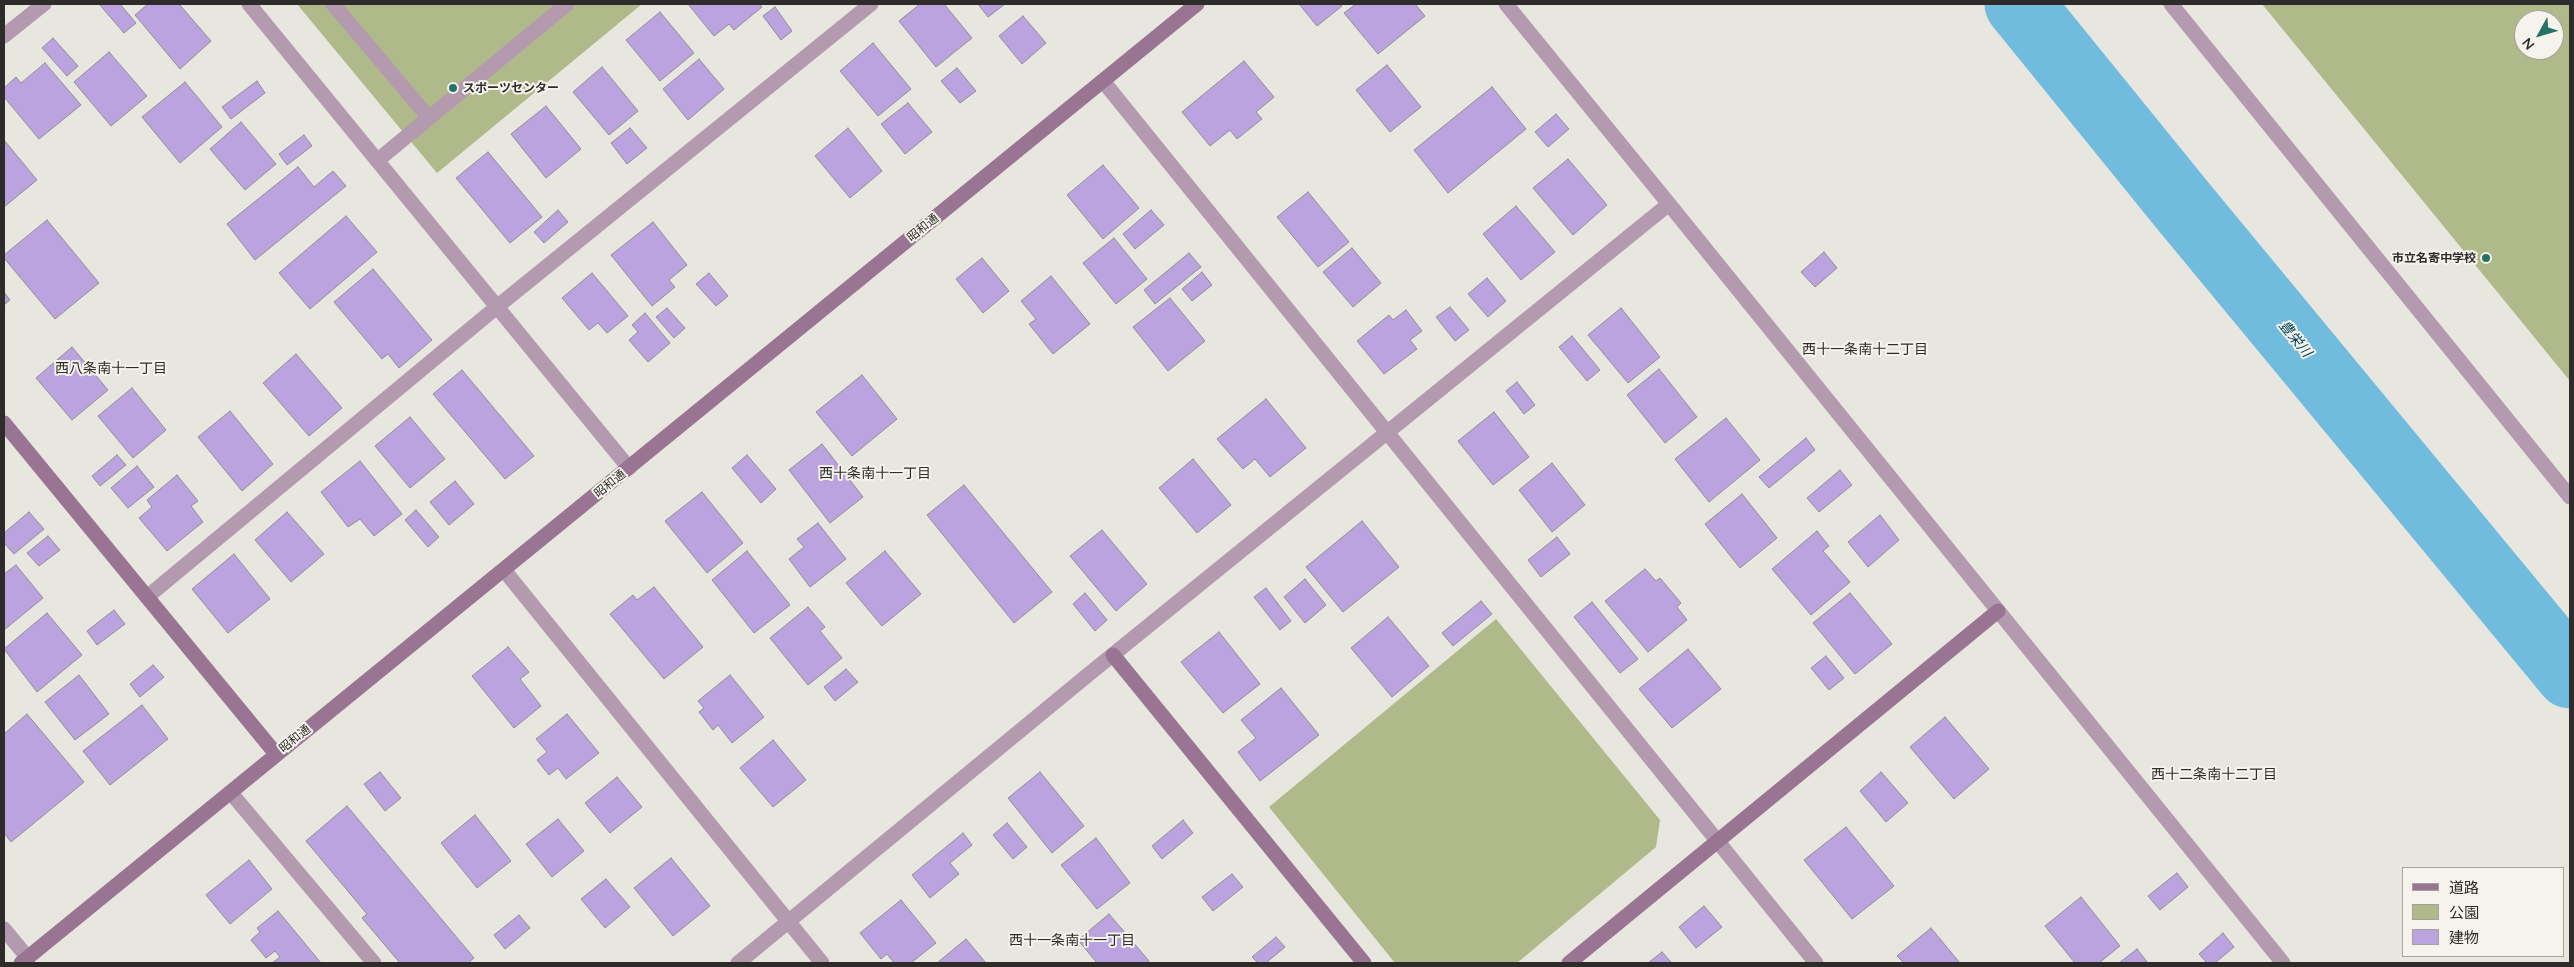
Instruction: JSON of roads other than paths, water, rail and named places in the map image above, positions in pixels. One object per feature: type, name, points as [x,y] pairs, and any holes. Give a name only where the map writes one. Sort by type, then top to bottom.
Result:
[{"type":"street","points":[[4,36],[44,4]]},
{"type":"street","points":[[249,4],[630,468]]},
{"type":"street","points":[[334,4],[429,118]]},
{"type":"street","points":[[378,160],[567,4]]},
{"type":"street","points":[[147,597],[498,306],[871,4]]},
{"type":"street","name":"昭和通","points":[[24,960],[1197,4]]},
{"type":"street","points":[[1506,4],[2283,963]]},
{"type":"street","points":[[2171,4],[2570,498]]},
{"type":"street","points":[[1103,81],[1816,963]]},
{"type":"street","points":[[738,963],[1113,655],[1669,204]]},
{"type":"street","points":[[4,423],[276,754]]},
{"type":"street","points":[[504,570],[822,963]]},
{"type":"street","points":[[1569,963],[1998,611]]},
{"type":"street","points":[[1113,655],[1364,963]]},
{"type":"street","points":[[231,793],[374,963]]},
{"type":"street","points":[[4,929],[24,960]]},
{"type":"waterway","name":"豊栄川","points":[[2019,4],[2183,206],[2570,674]]},
{"type":"place","name":"スポーツセンター","points":[[453,88]]},
{"type":"place","name":"市立名寄中学校","points":[[2486,258]]},
{"type":"district","name":"西十一条南十二丁目","points":[[1865,350]]},
{"type":"district","name":"西八条南十一丁目","points":[[111,369]]},
{"type":"district","name":"西十条南十一丁目","points":[[875,474]]},
{"type":"district","name":"西十二条南十二丁目","points":[[2214,775]]},
{"type":"district","name":"西十一条南十一丁目","points":[[1072,941]]}]
